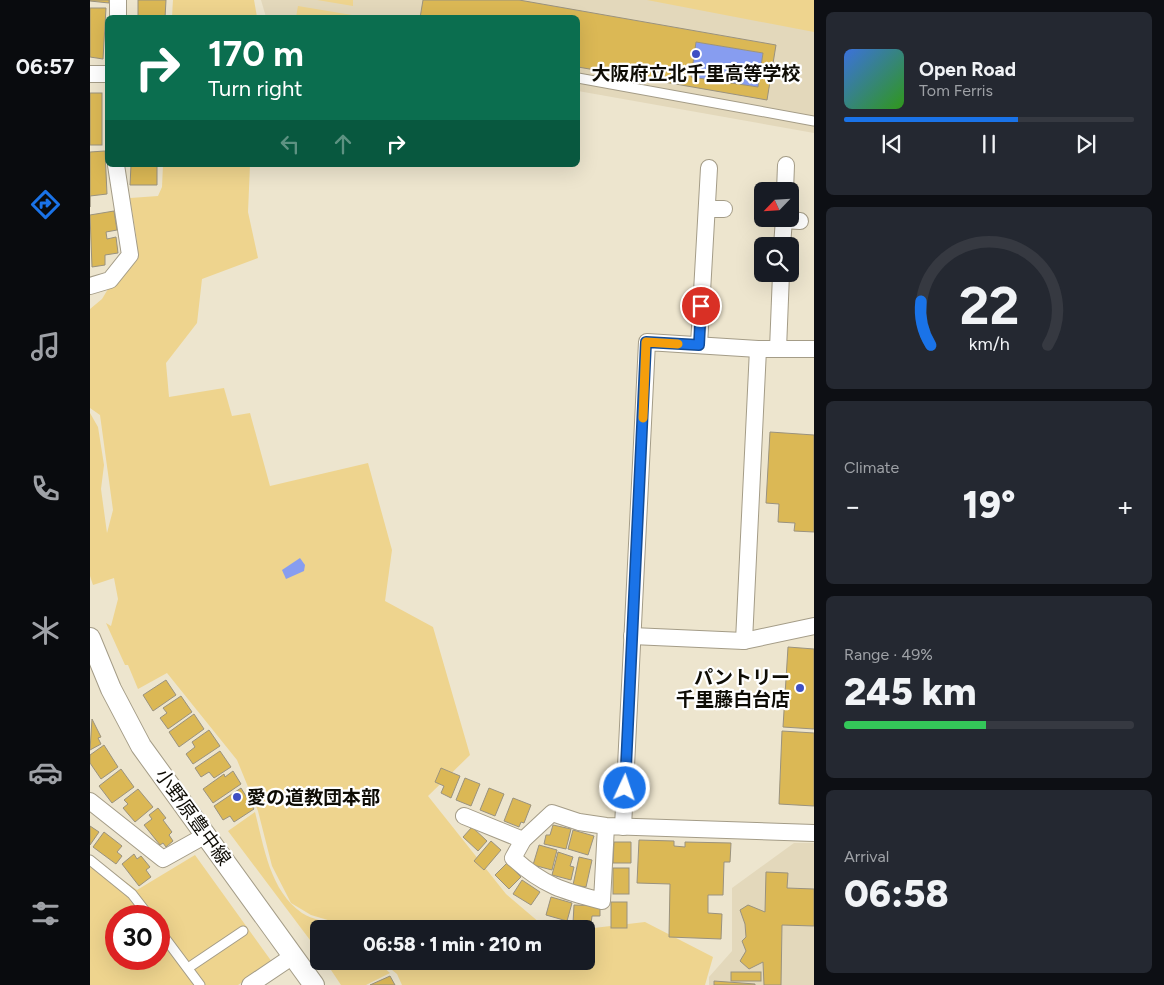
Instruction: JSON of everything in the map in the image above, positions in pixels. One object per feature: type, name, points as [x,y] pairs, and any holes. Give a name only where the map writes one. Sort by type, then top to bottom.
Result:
[{"type":"street","points":[[118,0],[118,15]]},
{"type":"street","points":[[90,74],[105,74]]},
{"type":"street","points":[[785,182],[786,165]]},
{"type":"street","points":[[90,286],[110,280],[130,255],[116,167]]},
{"type":"street","points":[[699,345],[709,168]]},
{"type":"street","points":[[706,209],[724,209]]},
{"type":"street","points":[[778,349],[781,282]]},
{"type":"street","points":[[623,826],[646,342],[758,349],[814,349]]},
{"type":"street","points":[[744,641],[758,349]]},
{"type":"street","points":[[632,636],[744,641],[814,626]]},
{"type":"street","name":"小野原豊中線","points":[[90,638],[111,689],[141,746],[314,985]]},
{"type":"street","points":[[90,801],[163,859],[206,835]]},
{"type":"street","points":[[606,826],[602,901],[561,891],[533,876],[513,858],[523,840],[552,813],[580,822],[606,826],[814,833]]},
{"type":"street","points":[[464,816],[523,840]]},
{"type":"street","points":[[250,985],[294,956]]},
{"type":"lane","points":[[580,78],[814,122]]},
{"type":"lane","points":[[91,861],[132,894],[140,905]]},
{"type":"lane","points":[[188,968],[243,931]]},
{"type":"lane","points":[[170,944],[200,985]]},
{"type":"shaded area","points":[[173,0],[254,0],[257,15],[172,15]]},
{"type":"shaded area","name":"大阪府立北千里高等学校","points":[[261,0],[814,0],[814,133],[580,91],[580,15],[265,15]]},
{"type":"shaded area","points":[[317,0],[353,0],[353,6]]},
{"type":"shaded area","points":[[647,0],[814,0],[814,32]]},
{"type":"shaded area","points":[[298,6],[352,15],[296,15]]},
{"type":"shaded area","points":[[163,167],[250,167],[248,212],[258,258],[202,279],[197,323],[166,363],[169,397],[224,388],[232,416],[250,413],[270,486],[368,463],[392,550],[385,601],[433,627],[470,755],[428,796],[506,894],[536,920],[328,920],[311,915],[291,903],[272,866],[258,811],[237,760],[167,673],[138,689],[128,665],[125,665],[106,623],[111,626],[118,599],[114,578],[93,585],[90,576],[90,413],[98,427],[104,465],[101,489],[107,533],[113,510],[100,415],[90,408],[90,309],[102,299],[137,241],[130,198],[158,196],[162,187]]},
{"type":"shaded area","points":[[255,812],[265,854],[275,881],[282,893],[302,913],[318,920],[310,920],[310,940],[228,831]]},
{"type":"shaded area","points":[[794,843],[814,843],[814,985],[709,985],[709,977],[732,951],[732,888]]},
{"type":"shaded area","points":[[195,855],[272,962],[238,985],[90,985],[90,856],[137,890]]},
{"type":"shaded area","points":[[645,922],[713,957],[705,985],[402,985],[397,974],[392,970],[595,970],[595,928]]},
{"type":"shaded area","points":[[331,970],[386,970],[390,973],[366,985],[341,985]]},
{"type":"water","points":[[696,42],[763,53],[758,87],[691,77]]},
{"type":"water","points":[[300,558],[305,565],[304,571],[286,579],[282,570]]},
{"type":"building","points":[[109,0],[109,3],[90,1]]},
{"type":"building","points":[[138,0],[166,0],[165,15],[138,15]]},
{"type":"building","points":[[423,0],[519,0],[776,45],[767,100],[580,67],[580,15],[420,15]],"holes":[[[696,42],[763,53],[758,87],[691,77]]]},
{"type":"building","points":[[90,8],[106,8],[103,59],[90,57]]},
{"type":"building","points":[[90,93],[102,93],[102,145],[90,145]]},
{"type":"building","points":[[105,151],[107,194],[90,196],[90,152]]},
{"type":"building","points":[[131,167],[157,167],[157,185],[130,185]]},
{"type":"building","points":[[114,211],[117,230],[106,232],[107,239],[116,237],[118,253],[105,255],[105,265],[92,267],[90,215]]},
{"type":"building","points":[[770,432],[814,435],[814,532],[794,531],[795,523],[778,522],[779,504],[766,503]]},
{"type":"building","name":"パントリー 千里藤白台店","points":[[788,647],[814,649],[814,729],[783,727]]},
{"type":"building","points":[[166,680],[176,695],[153,711],[143,695]]},
{"type":"building","points":[[181,696],[192,712],[168,729],[160,718],[167,713],[163,708]]},
{"type":"building","points":[[194,714],[204,729],[179,747],[169,732]]},
{"type":"building","points":[[92,719],[101,737],[98,738],[101,744],[90,750]]},
{"type":"building","points":[[209,730],[220,746],[193,764],[186,754],[195,747],[192,742]]},
{"type":"building","points":[[782,731],[814,733],[814,806],[779,804]]},
{"type":"building","points":[[104,745],[118,767],[101,779],[90,763],[90,755]]},
{"type":"building","points":[[220,751],[231,767],[214,778],[209,772],[201,777],[195,768]]},
{"type":"building","points":[[441,768],[460,776],[451,798],[441,793],[444,786],[435,782]]},
{"type":"building","points":[[121,769],[134,787],[112,803],[99,786]]},
{"type":"building","points":[[233,771],[241,784],[213,803],[203,789],[224,774],[225,777]]},
{"type":"building","points":[[465,778],[480,784],[471,806],[456,800]]},
{"type":"building","name":"愛の道教団本部","points":[[241,788],[254,809],[234,822],[230,816],[223,820],[214,806]]},
{"type":"building","points":[[489,788],[504,794],[495,816],[480,810]]},
{"type":"building","points":[[138,789],[153,807],[135,822],[123,808],[128,804],[124,800]]},
{"type":"building","points":[[513,798],[531,805],[524,823],[521,822],[519,827],[504,821]]},
{"type":"building","points":[[158,808],[166,818],[163,820],[172,832],[169,835],[173,841],[166,847],[163,843],[160,845],[144,825],[152,819],[149,815]]},
{"type":"building","points":[[553,825],[571,829],[566,849],[544,844],[546,835],[550,835]]},
{"type":"building","points":[[90,826],[99,832],[90,845]]},
{"type":"building","points":[[472,827],[487,841],[478,851],[463,837]]},
{"type":"building","points":[[573,830],[594,836],[588,855],[568,849]]},
{"type":"building","points":[[104,832],[122,846],[117,852],[122,856],[116,864],[93,847]]},
{"type":"building","points":[[639,840],[674,841],[674,846],[685,847],[685,842],[731,843],[730,862],[724,862],[723,895],[708,895],[708,913],[722,914],[721,939],[669,937],[670,884],[637,883]]},
{"type":"building","points":[[491,841],[501,850],[484,870],[474,861]]},
{"type":"building","points":[[614,842],[631,842],[631,863],[613,863]]},
{"type":"building","points":[[539,845],[557,850],[552,870],[533,865]]},
{"type":"building","points":[[558,852],[573,857],[570,866],[574,867],[571,880],[552,875]]},
{"type":"building","points":[[134,854],[137,859],[141,856],[150,867],[146,870],[151,877],[139,886],[122,864]]},
{"type":"building","points":[[579,857],[592,860],[586,887],[573,885]]},
{"type":"building","points":[[507,863],[521,877],[509,889],[495,875]]},
{"type":"building","points":[[613,868],[629,868],[629,894],[613,894]]},
{"type":"building","points":[[766,872],[788,873],[787,888],[814,889],[814,926],[782,925],[781,985],[764,985],[763,962],[749,969],[740,961],[746,951],[742,941],[746,937],[745,924],[740,910],[748,905],[765,912]]},
{"type":"building","points":[[522,880],[540,892],[531,905],[513,894]]},
{"type":"building","points":[[551,897],[572,903],[567,920],[546,915]]},
{"type":"building","points":[[611,902],[627,902],[627,928],[611,928]]},
{"type":"building","points":[[574,905],[600,906],[600,916],[592,916],[592,920],[573,920]]},
{"type":"building","points":[[731,972],[761,972],[761,981],[731,981]]},
{"type":"building","points":[[390,976],[395,985],[370,985]]},
{"type":"building","points":[[714,981],[755,984],[755,985],[714,985]]},
{"type":"slow traffic","points":[[643,418],[646,342],[678,344]]},
{"type":"place","name":"大阪府立北千里高等学校","points":[[696,54]]},
{"type":"place","name":"パントリー 千里藤白台店","points":[[800,688]]},
{"type":"place","name":"愛の道教団本部","points":[[237,797]]},
{"type":"route","points":[[625,788],[646,342],[699,345],[701,306]]}]
